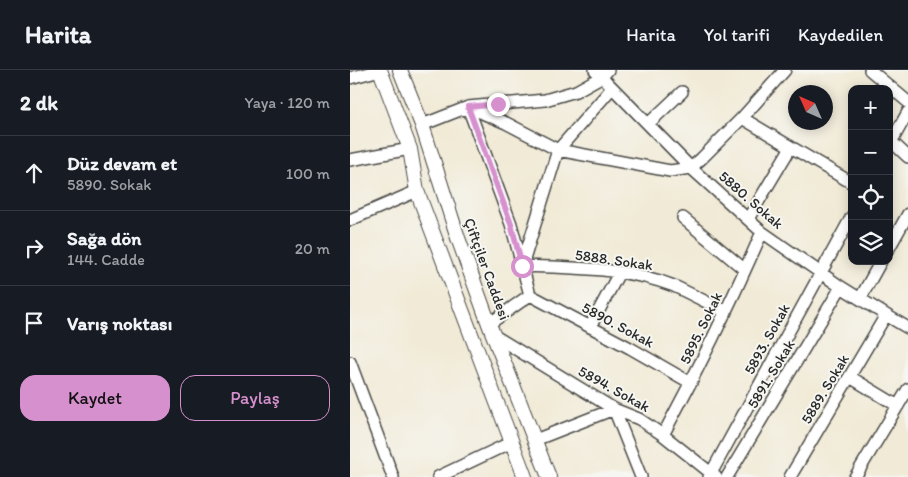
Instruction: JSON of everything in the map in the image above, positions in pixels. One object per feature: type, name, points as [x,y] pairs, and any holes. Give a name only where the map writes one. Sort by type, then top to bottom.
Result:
[{"type":"street","points":[[350,78],[380,70],[410,149],[417,191],[525,477]]},
{"type":"street","name":"Çiftçiler Caddesi","points":[[400,70],[422,124],[458,238],[491,330],[549,477]]},
{"type":"street","points":[[468,107],[506,123],[558,150],[670,172],[691,168],[742,118],[785,70]]},
{"type":"street","points":[[870,70],[908,102]]},
{"type":"street","points":[[422,124],[468,107],[545,100],[576,91],[601,72]]},
{"type":"street","name":"5880. Sokak","points":[[601,72],[612,88],[691,168],[762,232],[841,287],[886,315],[907,325]]},
{"type":"street","points":[[522,266],[558,150],[612,88]]},
{"type":"street","points":[[648,124],[682,92]]},
{"type":"street","points":[[468,107],[511,224],[530,295],[491,330]]},
{"type":"street","points":[[893,139],[908,112]]},
{"type":"street","points":[[742,118],[848,181]]},
{"type":"street","points":[[893,146],[908,157]]},
{"type":"street","points":[[748,219],[791,147]]},
{"type":"street","points":[[350,160],[410,149]]},
{"type":"street","points":[[350,220],[417,191]]},
{"type":"street","points":[[893,241],[908,214]]},
{"type":"street","points":[[682,218],[745,270]]},
{"type":"street","name":"5893. Sokak","points":[[712,476],[850,220]]},
{"type":"street","name":"5895. Sokak","points":[[663,435],[726,312],[762,232]]},
{"type":"street","points":[[860,299],[880,265]]},
{"type":"street","name":"5888. Sokak","points":[[522,266],[597,269],[651,279],[673,286],[726,312]]},
{"type":"street","points":[[590,326],[619,273]]},
{"type":"street","name":"5891. Sokak","points":[[727,477],[841,287]]},
{"type":"street","name":"5890. Sokak","points":[[530,295],[590,326],[691,383]]},
{"type":"street","name":"5889. Sokak","points":[[790,477],[886,315]]},
{"type":"street","name":"5894. Sokak","points":[[491,330],[614,409],[639,419],[663,435],[712,476]]},
{"type":"street","points":[[350,362],[393,477]]},
{"type":"street","points":[[850,377],[898,406]]},
{"type":"street","points":[[855,477],[908,389]]},
{"type":"street","points":[[535,440],[614,409],[641,477]]},
{"type":"street","points":[[438,477],[512,442]]},
{"type":"route","points":[[498,104],[468,107],[511,224],[522,266]]}]
